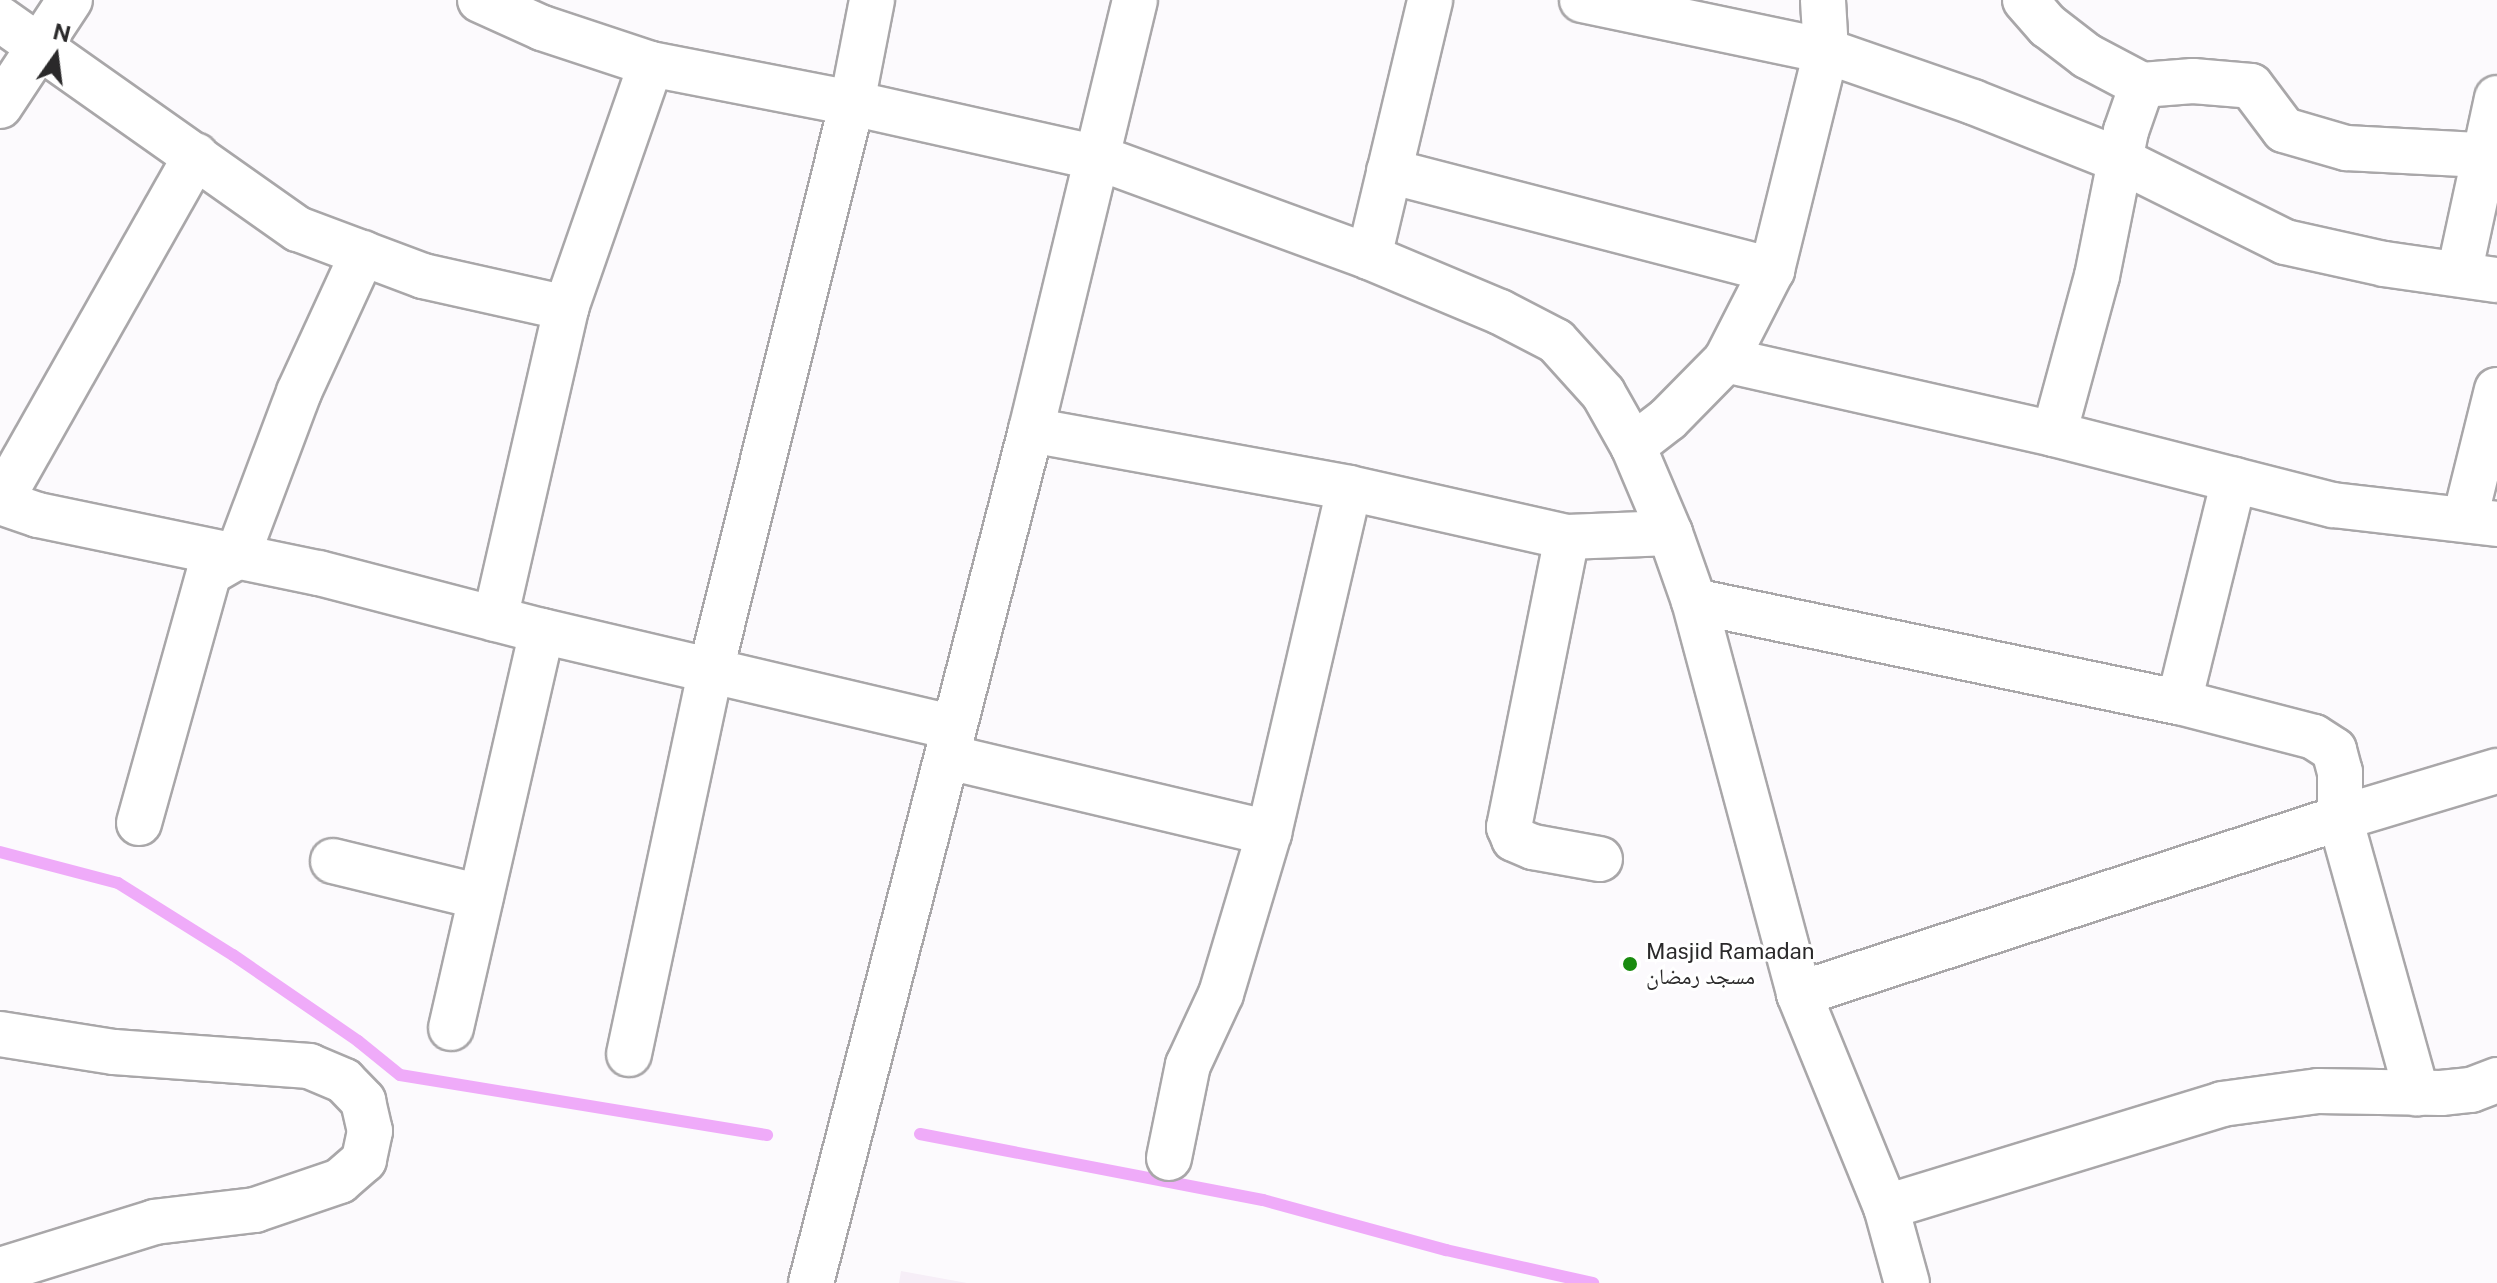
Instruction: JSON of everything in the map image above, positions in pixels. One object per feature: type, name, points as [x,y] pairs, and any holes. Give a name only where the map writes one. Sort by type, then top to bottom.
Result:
[{"type":"street","points":[[0,106],[70,0]]},
{"type":"street","points":[[480,0],[542,28],[651,64],[852,103],[1099,158],[1369,257],[1500,312],[1556,341],[1603,393],[1633,446],[1670,533],[1694,601],[1799,994],[1886,1207],[1907,1283]]},
{"type":"street","points":[[629,1054],[711,669],[852,103],[872,0]]},
{"type":"street","points":[[811,1283],[1031,430],[1135,0]]},
{"type":"street","points":[[1369,257],[1430,0]]},
{"type":"street","points":[[1582,0],[1826,51],[1973,102],[2122,161],[2285,242],[2384,264],[2478,277],[2497,98]]},
{"type":"street","points":[[1633,446],[1668,419],[1726,360],[1772,270],[1826,51],[1823,0]]},
{"type":"street","points":[[2025,0],[2048,26],[2087,56],[2142,85],[2193,81],[2251,86],[2284,130],[2346,148],[2491,155]]},
{"type":"street","points":[[0,19],[298,229],[423,276],[566,308]]},
{"type":"street","points":[[495,619],[566,308],[651,64]]},
{"type":"street","points":[[2054,434],[2097,276],[2126,131],[2142,85]]},
{"type":"street","points":[[196,156],[0,502],[38,515],[319,573],[542,631],[711,669],[1269,833]]},
{"type":"street","points":[[1389,171],[1772,270]]},
{"type":"street","points":[[139,823],[209,573],[237,557],[299,392],[363,253]]},
{"type":"street","points":[[1726,360],[2054,434],[2333,505],[2481,521],[2497,390]]},
{"type":"street","points":[[1031,430],[1349,488],[1567,537],[1670,533]]},
{"type":"street","points":[[2179,702],[2234,480]]},
{"type":"street","points":[[1169,1158],[1188,1065],[1221,994],[1269,833],[1349,488]]},
{"type":"street","points":[[1567,537],[1509,827],[1514,839],[1533,847],[1600,859]]},
{"type":"street","points":[[1694,601],[2179,702],[2314,737],[2334,750],[2340,772],[2340,818],[2417,1093]]},
{"type":"street","points":[[451,1028],[542,631]]},
{"type":"street","points":[[1799,994],[2340,818],[2497,771]]},
{"type":"street","points":[[333,861],[481,897]]},
{"type":"street","points":[[0,1034],[114,1052],[309,1066],[344,1081],[363,1101],[370,1131],[364,1160],[340,1181],[255,1210],[155,1222],[0,1270]]},
{"type":"street","points":[[1886,1207],[2222,1104],[2318,1091],[2417,1093],[2471,1090],[2497,1080]]},
{"type":"shaded area","points":[[901,1271],[967,1283],[899,1283]]},
{"type":"waterway","points":[[0,852],[118,883],[233,955],[358,1041],[400,1075],[767,1135]]},
{"type":"waterway","points":[[920,1134],[1263,1200],[1446,1250],[1593,1283]]},
{"type":"place","name":"Masjid Ramadan مسجد رمضان","points":[[1630,964]]}]
